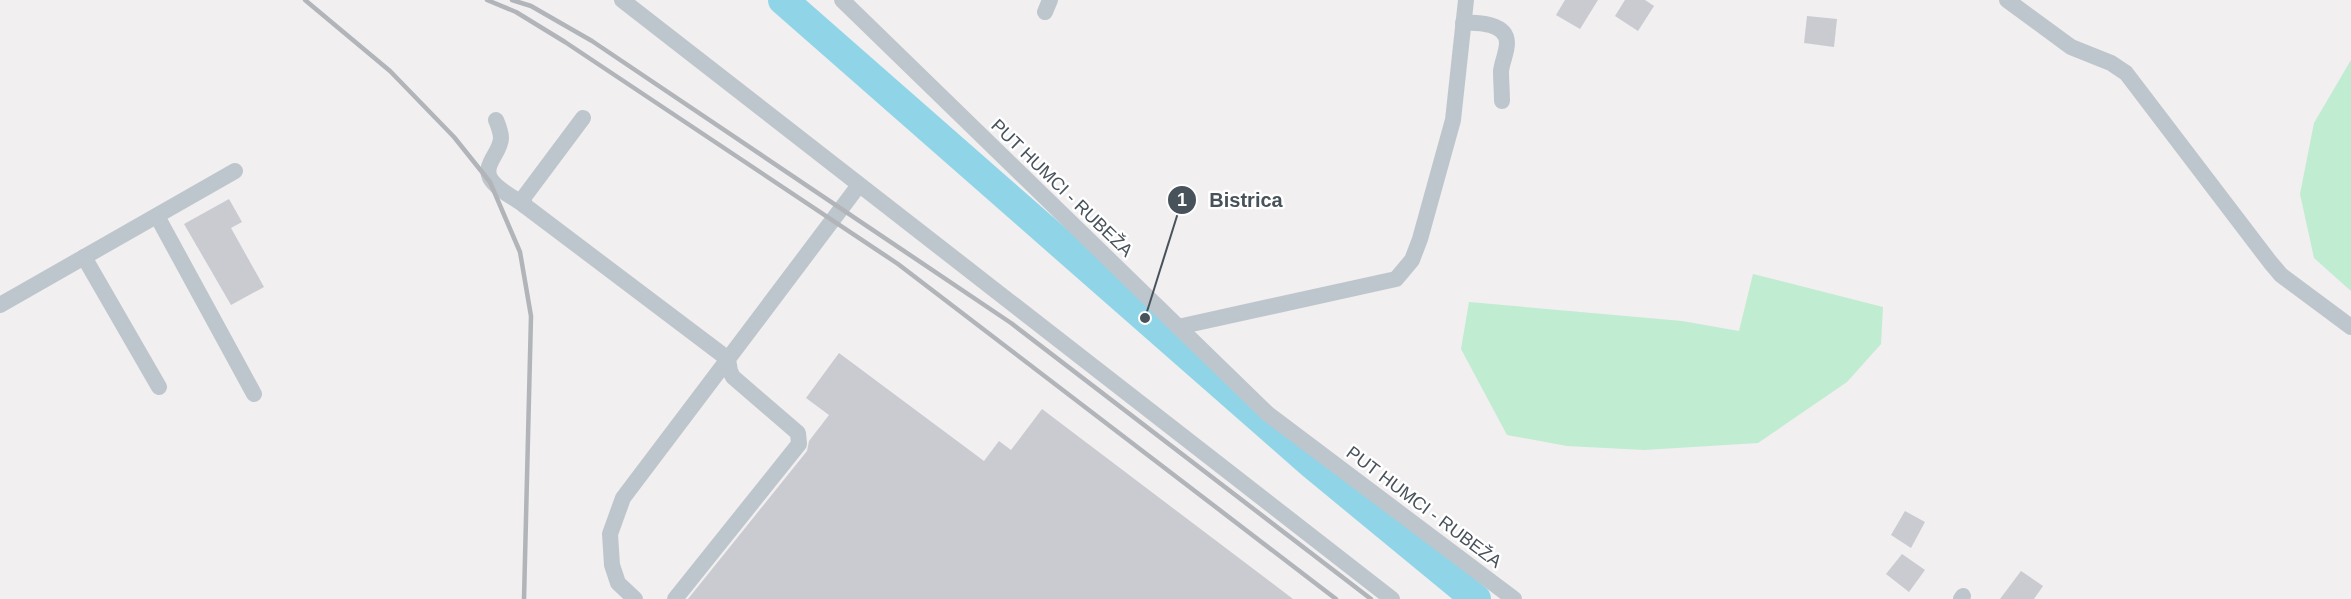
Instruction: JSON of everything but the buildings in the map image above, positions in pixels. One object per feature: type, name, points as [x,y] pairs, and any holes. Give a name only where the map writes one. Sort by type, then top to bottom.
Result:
[{"type":"street","points":[[622,0],[1392,599]]},
{"type":"street","name":"PUT HUMCI - RUBEŽA","points":[[842,0],[1268,414],[1514,599]]},
{"type":"street","points":[[2007,0],[2071,47],[2111,63],[2126,73],[2281,275],[2351,327]]},
{"type":"street","points":[[1178,327],[1396,279],[1406,270],[1420,239],[1453,120],[1463,23],[1462,2]]},
{"type":"street","points":[[1463,23],[1487,25],[1505,34],[1507,42],[1501,71],[1502,101]]},
{"type":"street","points":[[524,205],[524,197],[583,118]]},
{"type":"street","points":[[496,120],[501,136],[500,144],[489,167],[489,176],[495,184],[728,359],[733,377],[798,433],[799,444],[675,599]]},
{"type":"street","points":[[0,305],[235,171]]},
{"type":"street","points":[[635,599],[618,583],[612,565],[610,534],[623,498],[859,185]]},
{"type":"street","points":[[157,216],[254,394]]},
{"type":"street","points":[[84,257],[159,387]]},
{"type":"green space","points":[[2351,60],[2351,291],[2314,258],[2300,194],[2314,123]]},
{"type":"green space","points":[[1753,274],[1883,307],[1881,344],[1847,382],[1758,443],[1644,450],[1567,446],[1507,435],[1461,349],[1469,302],[1682,321],[1739,331]]},
{"type":"waterway","points":[[783,0],[1312,464],[1476,599]]},
{"type":"railway","points":[[305,0],[390,71],[454,137],[490,182],[520,252],[531,316],[524,599]]},
{"type":"railway","points":[[487,0],[516,12],[565,42],[898,264],[1336,599]]},
{"type":"railway","points":[[512,0],[531,6],[592,41],[1011,323],[1371,599]]},
{"type":"place","name":"Bistrica","points":[[1145,318]]}]
